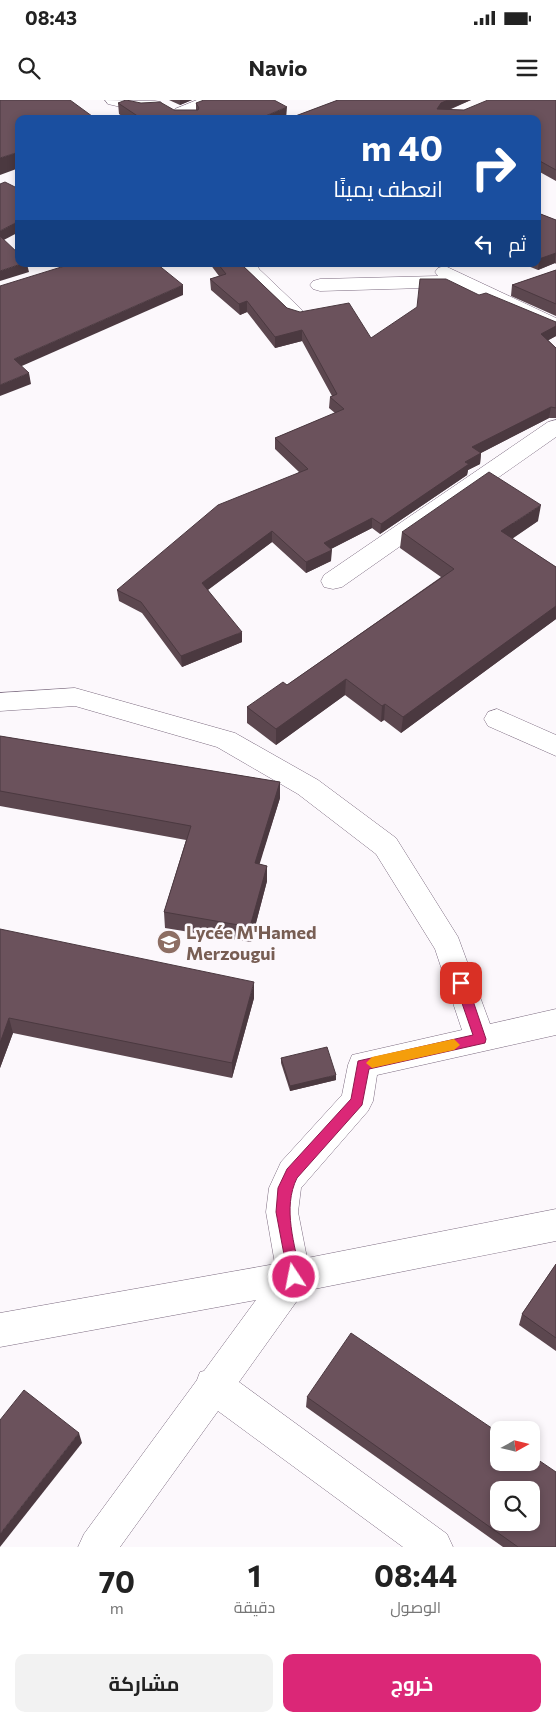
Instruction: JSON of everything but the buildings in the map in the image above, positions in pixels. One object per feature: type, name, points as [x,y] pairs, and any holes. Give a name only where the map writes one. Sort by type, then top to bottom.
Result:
[{"type":"street","points":[[114,100],[142,107],[158,103],[183,115]]},
{"type":"street","points":[[187,115],[212,100]]},
{"type":"street","points":[[248,267],[251,272],[294,313]]},
{"type":"street","points":[[436,267],[489,296],[556,326]]},
{"type":"street","points":[[320,285],[462,281]]},
{"type":"street","points":[[489,296],[514,286]]},
{"type":"street","points":[[333,581],[556,427]]},
{"type":"street","points":[[0,702],[75,697],[226,740],[308,787],[386,846],[448,946],[480,1039]]},
{"type":"street","points":[[497,719],[556,746]]},
{"type":"street","points":[[97,1547],[294,1277],[282,1212],[285,1188],[292,1174],[358,1101],[363,1065],[556,1022]]},
{"type":"street","points":[[0,1330],[294,1277],[556,1224]]},
{"type":"street","points":[[214,1385],[434,1547]]},
{"type":"slow traffic","points":[[372,1063],[454,1045]]},
{"type":"place","name":"Lycée M'Hamed Merzougui","points":[[169,942]]},
{"type":"route","points":[[294,1277],[282,1212],[285,1188],[292,1174],[358,1101],[363,1065],[480,1039],[461,983]]}]
